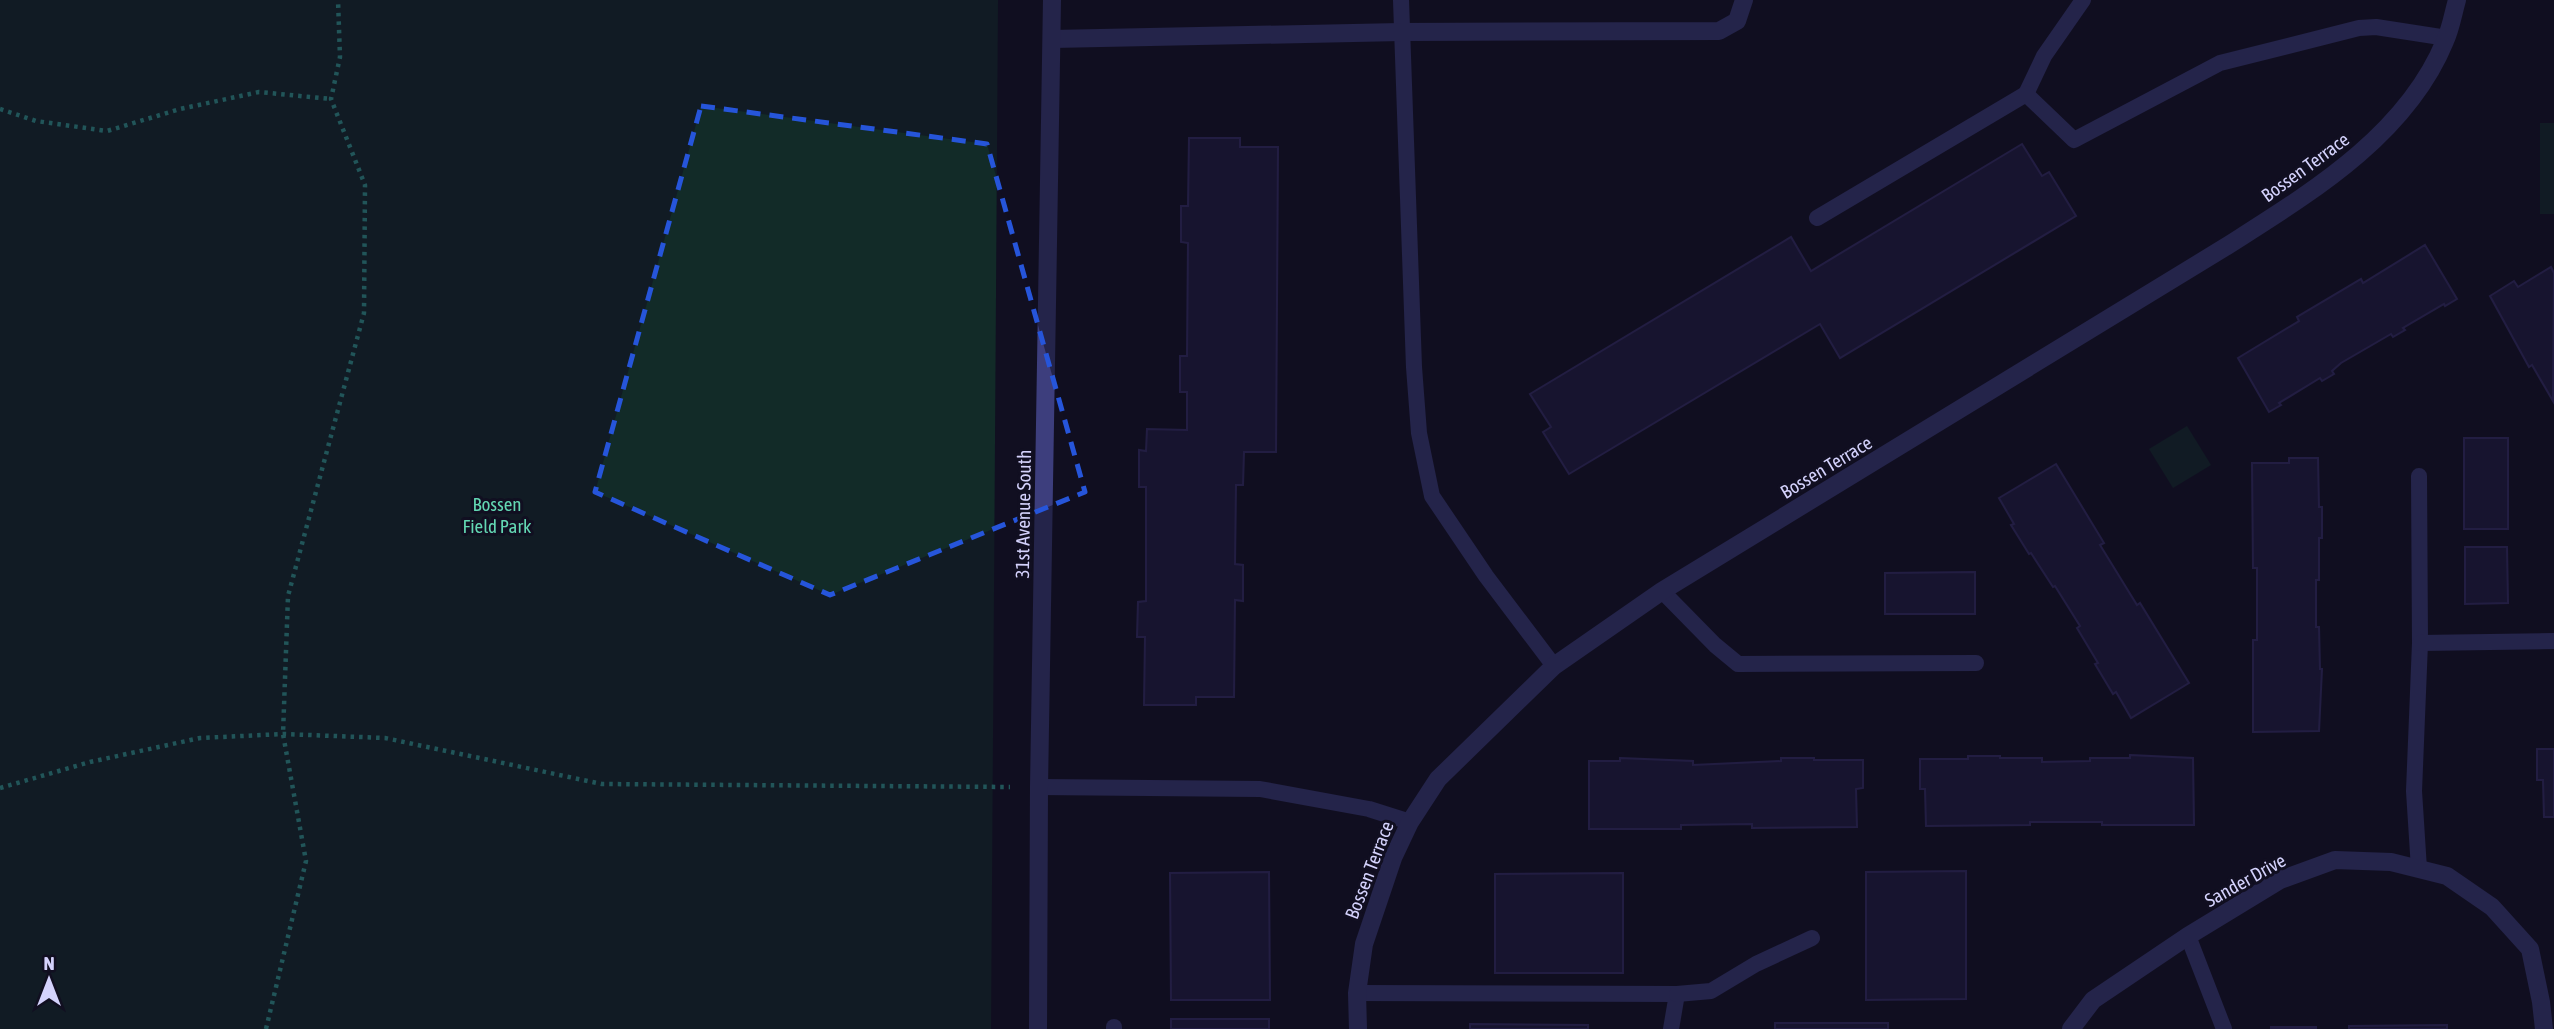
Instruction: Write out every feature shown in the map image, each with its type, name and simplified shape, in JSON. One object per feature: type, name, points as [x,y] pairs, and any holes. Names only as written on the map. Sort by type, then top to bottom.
[{"type":"street","name":"31st Avenue South","points":[[1038,1029],[1038,787],[1052,0]]},
{"type":"street","points":[[1052,38],[1401,32],[1719,31],[1737,21],[1744,0]]},
{"type":"street","name":"Bossen Terrace","points":[[1358,1029],[1357,993],[1364,944],[1393,858],[1410,822],[1438,779],[1555,666],[1662,592],[2294,203],[2360,154],[2401,112],[2438,59],[2447,38],[2456,0]]},
{"type":"street","name":"Sander Drive","points":[[2071,1029],[2093,1000],[2188,936],[2280,880],[2335,860],[2391,862],[2447,876],[2492,906],[2530,949],[2548,1002],[2544,1029]]},
{"type":"lane","points":[[1401,0],[1419,433],[1432,496],[1486,576],[1555,666]]},
{"type":"lane","points":[[1817,218],[2026,94],[2044,57],[2082,0]]},
{"type":"lane","points":[[2026,94],[2074,140],[2220,63],[2359,28],[2376,27],[2447,38]]},
{"type":"lane","points":[[2419,476],[2420,642],[2414,791],[2419,869]]},
{"type":"lane","points":[[1662,592],[1738,664],[1976,663]]},
{"type":"lane","points":[[2420,642],[2554,641]]},
{"type":"lane","points":[[1038,787],[1260,789],[1369,809],[1410,822]]},
{"type":"lane","points":[[2188,936],[2224,1029]]},
{"type":"lane","points":[[1357,993],[1676,994],[1711,991],[1756,964],[1812,938]]},
{"type":"lane","points":[[1671,1029],[1676,994]]},
{"type":"path","points":[[266,1029],[306,861],[283,734],[288,596],[364,313],[365,185],[331,99],[340,57],[338,0]]},
{"type":"path","points":[[0,109],[36,121],[107,131],[180,109],[259,92],[331,99]]},
{"type":"path","points":[[0,788],[90,762],[200,738],[283,734],[385,738],[602,784],[1038,787]]},
{"type":"highlighted area","points":[[701,106],[987,144],[1085,492],[830,595],[595,492]]},
{"type":"green space","name":"Bossen Field Park","points":[[0,0],[998,0],[991,1029],[0,1029]]},
{"type":"green space","points":[[2540,123],[2554,123],[2554,214],[2540,214]]},
{"type":"green space","points":[[2187,426],[2211,465],[2173,488],[2149,449]]},
{"type":"building","points":[[1189,138],[1240,138],[1240,147],[1278,147],[1276,452],[1244,452],[1243,485],[1236,485],[1235,564],[1243,565],[1243,601],[1235,600],[1234,697],[1196,697],[1196,705],[1144,705],[1145,637],[1137,637],[1138,602],[1146,601],[1146,487],[1139,487],[1139,450],[1146,451],[1147,429],[1187,430],[1187,392],[1180,392],[1180,356],[1187,356],[1188,243],[1181,242],[1181,206],[1188,206]]},
{"type":"building","points":[[2022,144],[2042,176],[2049,172],[2076,216],[1840,358],[1820,324],[1569,474],[1543,432],[1551,427],[1530,394],[1791,237],[1811,271]]},
{"type":"building","points":[[2425,245],[2457,299],[2403,328],[2405,330],[2393,337],[2391,334],[2341,363],[2332,371],[2334,374],[2322,381],[2320,378],[2269,412],[2238,358],[2299,321],[2297,317],[2361,279],[2363,283]]},
{"type":"building","points":[[2551,267],[2554,273],[2553,401],[2532,365],[2529,367],[2490,296],[2514,281],[2518,287]]},
{"type":"building","points":[[2464,438],[2508,438],[2508,529],[2464,529]]},
{"type":"building","points":[[2289,458],[2318,458],[2319,507],[2322,507],[2319,580],[2316,580],[2316,627],[2319,627],[2322,669],[2319,731],[2253,732],[2253,640],[2257,640],[2257,568],[2253,568],[2252,463],[2289,463]]},
{"type":"building","points":[[2056,464],[2104,543],[2100,545],[2137,605],[2140,603],[2189,683],[2131,718],[2095,664],[2098,663],[2077,628],[2080,626],[2011,525],[2014,524],[1999,498]]},
{"type":"building","points":[[2465,547],[2507,547],[2508,603],[2465,604]]},
{"type":"building","points":[[1975,572],[1975,614],[1885,614],[1885,573]]},
{"type":"building","points":[[2537,749],[2554,749],[2554,817],[2544,817],[2543,780],[2537,780]]},
{"type":"building","points":[[2130,755],[2193,758],[2194,825],[2030,822],[2030,825],[1926,826],[1925,789],[1920,789],[1920,759],[2000,756],[2042,758],[2042,762],[2130,758]]},
{"type":"building","points":[[1620,758],[1693,761],[1693,765],[1781,761],[1781,758],[1863,760],[1863,788],[1856,789],[1857,827],[1752,828],[1752,824],[1681,825],[1681,829],[1589,829],[1589,761],[1620,761]]},
{"type":"building","points":[[1966,871],[1966,999],[1866,1000],[1866,872]]},
{"type":"building","points":[[1269,872],[1270,1000],[1171,1000],[1170,873]]},
{"type":"building","points":[[1623,873],[1623,973],[1495,973],[1495,874]]},
{"type":"building","points":[[1171,1019],[1269,1019],[1269,1029],[1171,1029]]},
{"type":"building","points":[[1775,1023],[1888,1023],[1888,1029],[1775,1029]]},
{"type":"building","points":[[1470,1024],[1588,1025],[1588,1029],[1470,1029]]},
{"type":"building","points":[[2447,1025],[2447,1029],[2349,1029],[2349,1026]]},
{"type":"building","points":[[2316,1027],[2316,1029],[2271,1029]]}]
